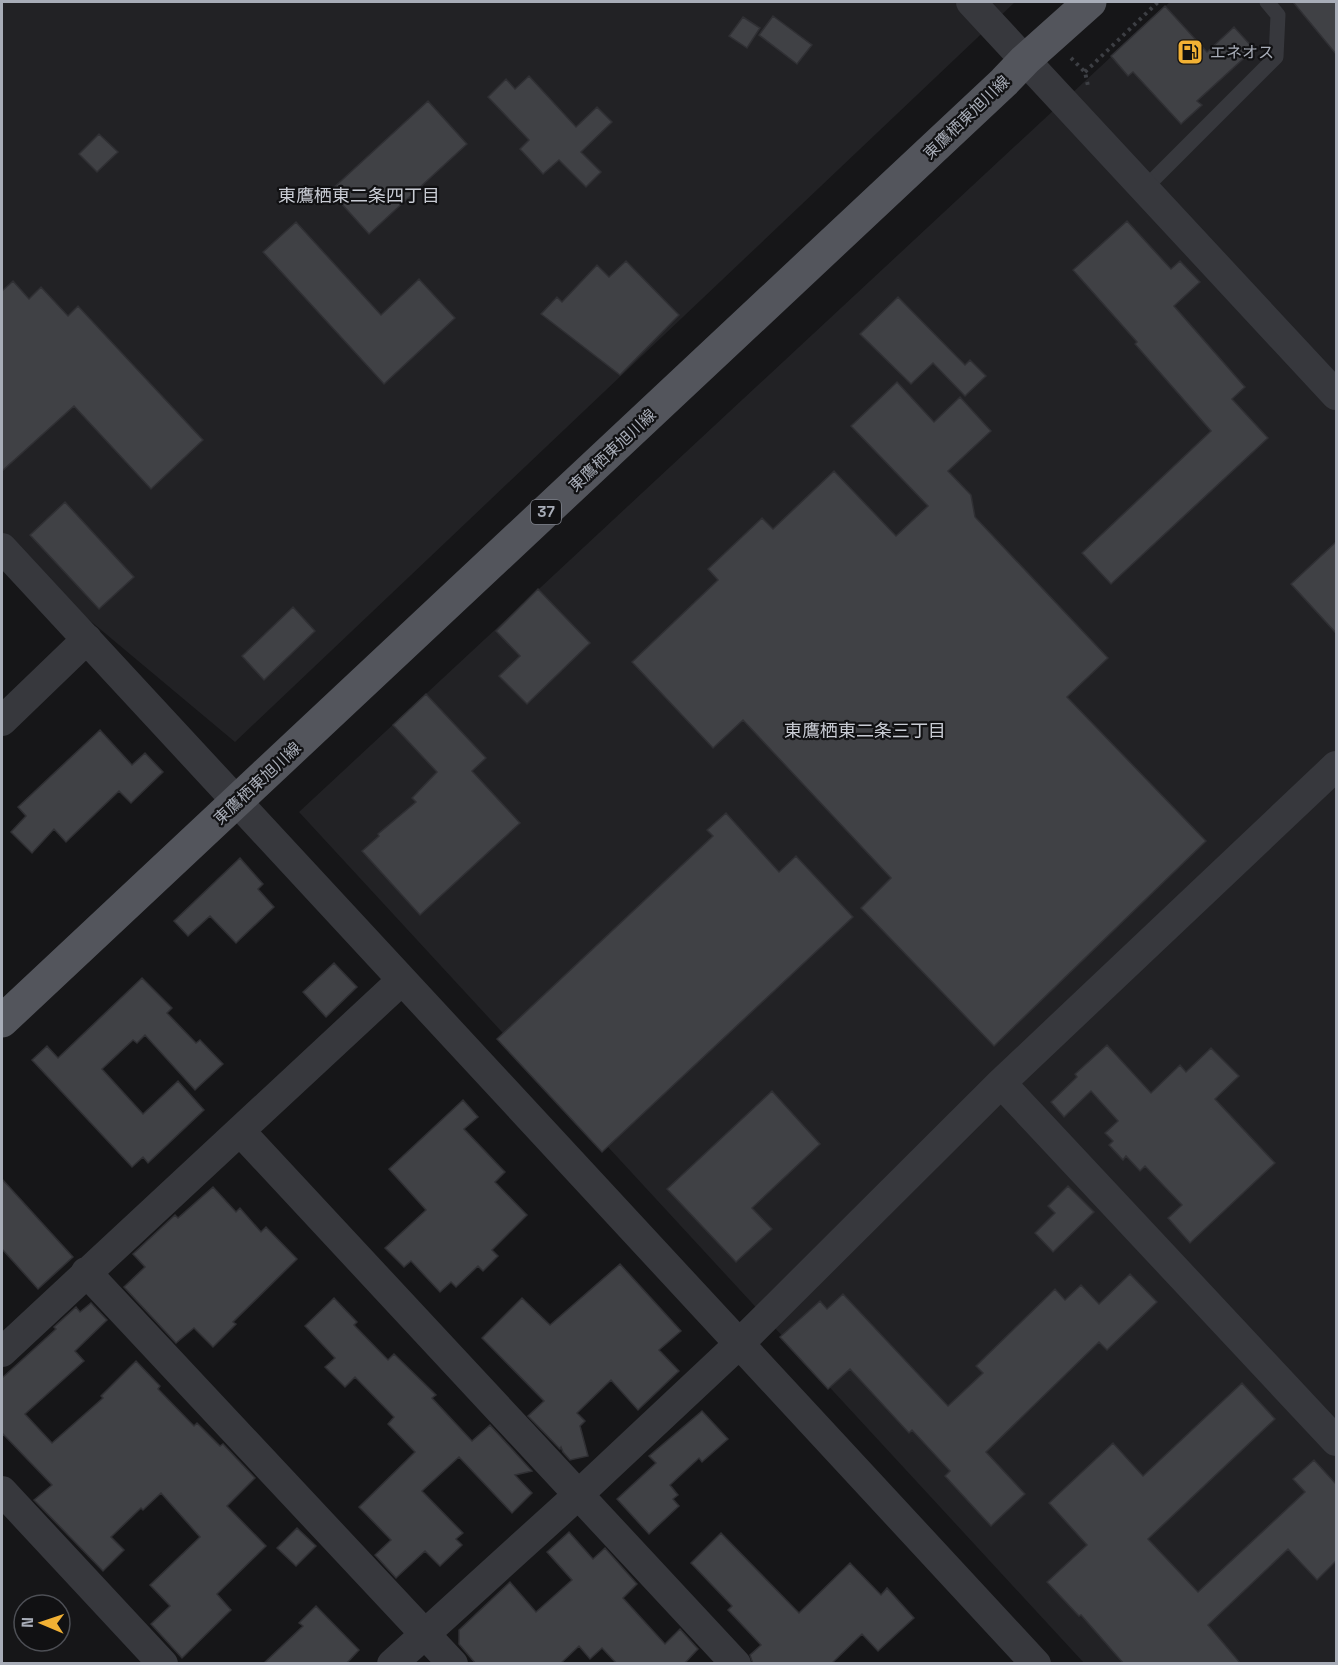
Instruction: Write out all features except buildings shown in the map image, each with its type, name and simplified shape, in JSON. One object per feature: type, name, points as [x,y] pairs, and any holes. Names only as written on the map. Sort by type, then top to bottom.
[{"type":"main road","name":"東鷹栖東旭川線","points":[[2,1021],[1025,60],[1090,2]]},
{"type":"street","points":[[971,2],[1336,395]]},
{"type":"street","points":[[2,548],[1036,1664]]},
{"type":"street","points":[[2,721],[87,639]]},
{"type":"street","points":[[392,1664],[578,1495],[739,1344],[1001,1083],[1336,766]]},
{"type":"street","points":[[2,1352],[402,980]]},
{"type":"street","points":[[1001,1083],[1336,1441]]},
{"type":"street","points":[[240,1131],[736,1664]]},
{"type":"street","points":[[86,1272],[453,1664]]},
{"type":"street","points":[[2,1491],[163,1664]]},
{"type":"lane","points":[[1144,189],[1276,57],[1278,15],[1267,2]]},
{"type":"path","points":[[1085,72],[1158,2]]},
{"type":"shaded area","points":[[2,2],[1015,2],[235,742],[2,547]]},
{"type":"shaded area","points":[[1170,2],[1336,2],[1336,1663],[1084,1663],[299,812]]},
{"type":"place","name":"エネオス","points":[[1190,52]]},
{"type":"district","name":"東鷹栖東二条四丁目","points":[[359,196]]},
{"type":"district","name":"東鷹栖東二条三丁目","points":[[865,731]]}]
